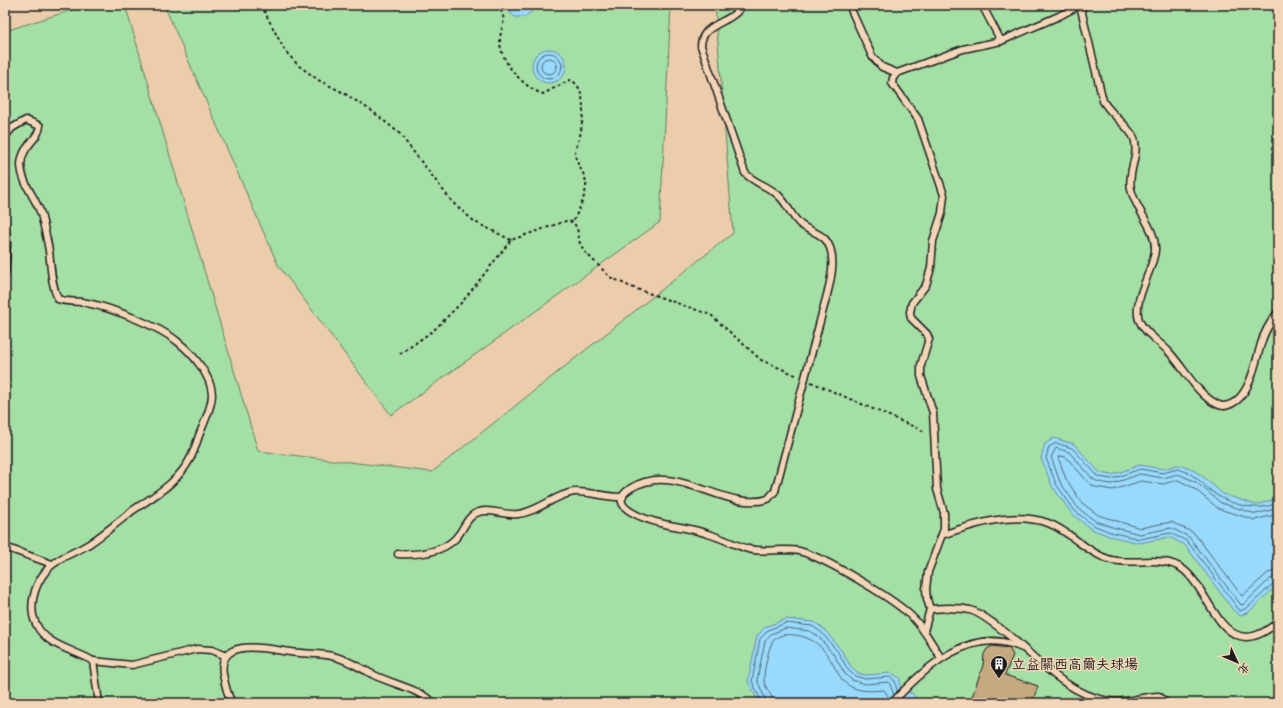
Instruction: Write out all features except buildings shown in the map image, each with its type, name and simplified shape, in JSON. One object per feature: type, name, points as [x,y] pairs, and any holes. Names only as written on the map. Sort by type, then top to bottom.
[{"type":"lane","points":[[398,554],[420,554],[440,548],[452,542],[469,518],[476,512],[482,511],[518,514],[560,496],[574,492],[614,498],[622,497],[628,490],[639,483],[652,480],[671,480],[748,501],[768,499],[775,491],[832,276],[832,257],[829,246],[824,238],[801,225],[774,191],[757,183],[745,173],[701,46],[701,39],[709,28],[734,16],[742,5]]},
{"type":"lane","points":[[849,5],[872,56],[882,67],[897,73],[963,49],[1001,41],[1043,24],[1080,5],[1103,101],[1108,111],[1128,129],[1134,138],[1136,151],[1130,189],[1155,242],[1155,251],[1146,276],[1138,312],[1139,320],[1143,326],[1169,351],[1206,396],[1216,404],[1225,406],[1238,400],[1245,392],[1256,364],[1261,343],[1278,312]]},
{"type":"lane","points":[[982,5],[1001,41]]},
{"type":"lane","points":[[897,73],[892,83],[918,119],[944,195],[942,213],[933,241],[931,268],[926,285],[912,303],[910,312],[911,318],[927,334],[928,339],[921,365],[921,376],[933,413],[937,489],[944,513],[944,529],[928,572],[926,589],[930,609],[924,631]]},
{"type":"lane","points":[[5,137],[12,128],[26,120],[40,126],[39,131],[26,147],[22,156],[21,168],[27,185],[41,213],[54,290],[58,299],[66,302],[86,302],[104,307],[134,318],[178,342],[195,360],[207,378],[212,393],[210,409],[192,456],[182,472],[159,493],[90,543],[52,564],[45,572],[34,593],[32,611],[37,626],[51,642],[82,654],[93,661],[132,665],[197,649],[212,650],[226,656]]},
{"type":"lane","points":[[5,224],[7,244],[5,273]]},
{"type":"lane","points":[[622,497],[622,502],[626,509],[650,521],[707,534],[748,549],[797,551],[806,553],[887,598],[909,614],[924,631],[941,658]]},
{"type":"lane","points":[[942,535],[979,522],[1017,519],[1049,523],[1108,559],[1123,562],[1164,562],[1178,566],[1192,577],[1224,627],[1240,636],[1257,636],[1278,622]]},
{"type":"lane","points":[[5,547],[52,564]]},
{"type":"lane","points":[[930,609],[952,608],[970,610],[982,616],[1018,642],[1064,684],[1089,695],[1108,701],[1145,696],[1159,696],[1166,703]]},
{"type":"lane","points":[[892,703],[906,687],[941,658],[971,645],[992,640],[1005,641],[1030,654]]},
{"type":"lane","points":[[232,703],[226,691],[223,663],[226,656],[243,647],[257,647],[291,653],[333,656],[352,663],[374,675],[408,687],[434,703]]},
{"type":"lane","points":[[93,661],[99,703]]},
{"type":"path","points":[[261,5],[285,51],[299,66],[320,81],[342,92],[372,111],[394,129],[453,203],[475,222],[511,240]]},
{"type":"path","points":[[497,5],[504,14],[505,20],[500,40],[502,51],[506,61],[526,85],[536,92],[543,94],[570,80],[576,82],[580,88],[582,126],[575,152],[576,162],[584,174],[586,186],[584,199],[573,222]]},
{"type":"path","points":[[400,354],[434,330],[463,301],[511,240],[566,221],[573,222],[577,228],[580,244],[585,252],[610,277],[630,287],[711,315],[761,360],[935,436]]},
{"type":"green space","name":"立益關西高爾夫球場","points":[[88,5],[125,5],[258,451],[432,472],[733,233],[715,5],[1278,5],[1278,703],[5,703],[5,31]]},
{"type":"green space","points":[[164,5],[671,5],[660,222],[391,415],[278,265]]},
{"type":"water","points":[[502,5],[537,5],[537,7],[525,17],[515,17]]},
{"type":"water","points":[[549,49],[555,50],[561,54],[565,60],[565,72],[561,78],[555,82],[549,83],[543,82],[537,78],[533,72],[532,66],[533,60],[537,54],[543,50]]},
{"type":"water","points":[[1054,438],[1074,444],[1100,473],[1112,475],[1140,465],[1163,469],[1178,465],[1190,468],[1201,475],[1223,494],[1256,505],[1278,497],[1278,584],[1249,612],[1240,616],[1233,610],[1185,545],[1169,537],[1140,543],[1109,536],[1091,529],[1072,514],[1052,486],[1041,458],[1045,444]]},
{"type":"water","points":[[786,619],[814,622],[824,629],[857,673],[865,675],[891,673],[900,678],[900,688],[913,694],[920,703],[855,703],[846,701],[838,703],[759,703],[748,681],[757,636],[765,627]]},
{"type":"place","name":"立益關西高爾夫球場","points":[[999,679]]}]
